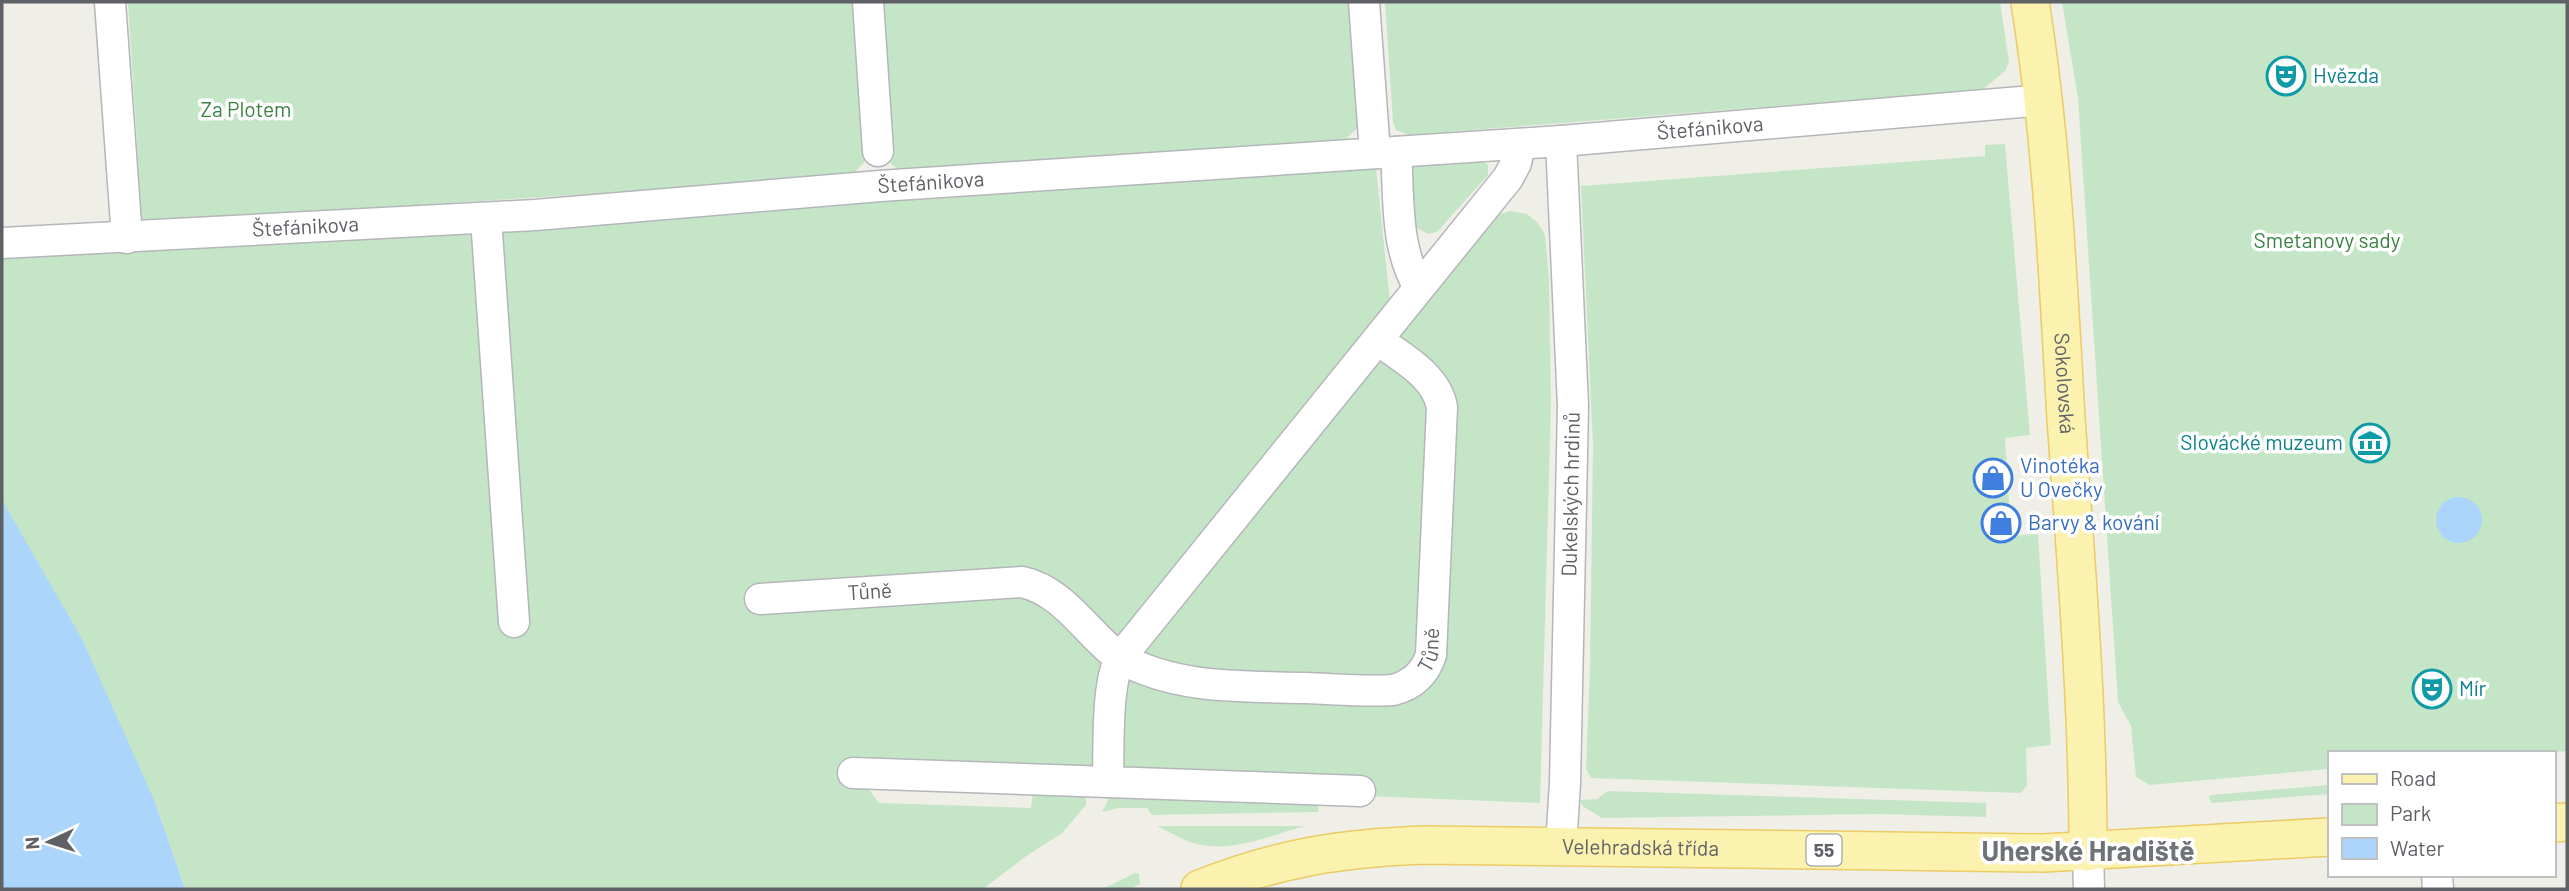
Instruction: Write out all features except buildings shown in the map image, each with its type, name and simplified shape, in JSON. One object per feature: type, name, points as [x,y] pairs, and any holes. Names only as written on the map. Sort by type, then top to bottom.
[{"type":"main road","name":"Sokolovská","points":[[2030,2],[2044,100],[2088,751],[2088,852]]},
{"type":"main road","name":"55","points":[[2088,852],[2328,837]]},
{"type":"main road","name":"Velehradská třída","points":[[1200,889],[1255,870],[1338,850],[1424,845],[2088,852]]},
{"type":"street","points":[[110,2],[127,238]]},
{"type":"street","name":"Štefánikova","points":[[869,2],[878,151]]},
{"type":"street","points":[[1364,2],[1386,152],[1404,248],[1411,275],[1419,287]]},
{"type":"street","name":"Štefánikova","points":[[2,243],[486,218],[745,196],[1561,141],[2044,100]]},
{"type":"street","name":"Dukelských hrdinů","points":[[1561,141],[1573,406],[1565,783],[1561,846]]},
{"type":"street","points":[[1108,782],[1114,676],[1120,658],[1513,171],[1520,144]]},
{"type":"street","points":[[486,218],[514,622]]},
{"type":"street","name":"Tůně","points":[[760,599],[1022,582],[1046,591],[1062,603],[1120,658],[1180,681],[1216,686],[1393,690],[1415,681],[1431,655],[1442,407],[1438,391],[1431,382],[1378,340]]},
{"type":"street","points":[[853,773],[1360,791]]},
{"type":"street","points":[[2088,852],[2089,889]]},
{"type":"green space","name":"Za Plotem","points":[[128,2],[857,2],[866,160],[854,173],[772,182],[142,223]]},
{"type":"green space","points":[[879,2],[1352,2],[1359,126],[1346,139],[903,173],[891,164],[887,136]]},
{"type":"green space","points":[[1385,2],[2000,2],[2009,62],[2005,71],[1982,90],[1409,135],[1396,130],[1393,122]]},
{"type":"green space","name":"Smetanovy sady","points":[[2062,2],[2567,2],[2567,751],[2328,751],[2328,769],[2150,785],[2136,777],[2131,726],[2118,702],[2078,98]]},
{"type":"green space","points":[[2005,144],[2030,435],[2005,438],[2011,536],[2038,534],[2051,745],[2026,748],[2027,785],[2021,793],[1591,778],[1586,769],[1593,446],[1581,186],[1985,156],[1985,145]]},
{"type":"green space","points":[[1481,161],[1488,165],[1488,175],[1437,232],[1428,234],[1415,227],[1409,170],[1412,167]]},
{"type":"green space","points":[[1376,168],[1392,321],[1493,216],[1510,211],[1527,214],[1538,223],[1545,235],[1549,278],[1551,403],[1540,803],[1319,794],[1318,812],[1152,815],[1147,808],[1118,808],[1102,812],[1108,800],[1117,792],[868,788],[879,803],[1031,808],[1033,792],[1086,793],[1086,805],[1062,833],[983,889],[185,889],[155,802],[2,500],[2,255],[75,254]]},
{"type":"green space","points":[[2328,785],[2328,794],[2212,803],[2209,798],[2211,795]]},
{"type":"green space","points":[[1608,791],[1986,803],[1986,817],[1877,814],[1602,818],[1584,807],[1579,800],[1597,799]]},
{"type":"green space","points":[[1157,826],[1305,826],[1238,845],[1210,846],[1192,843]]},
{"type":"green space","points":[[1135,873],[1139,874],[1140,884],[1130,889],[1103,889]]},
{"type":"water","points":[[2459,497],[2476,503],[2482,520],[2476,537],[2459,543],[2442,537],[2436,520],[2442,503]]},
{"type":"water","points":[[2,500],[82,639],[155,802],[185,889],[2,889]]},
{"type":"place","name":"Hvězda","points":[[2286,76]]},
{"type":"place","name":"Slovácké muzeum","points":[[2370,443]]},
{"type":"place","name":"Vinotéka U Ovečky","points":[[1993,478]]},
{"type":"place","name":"Barvy & kování","points":[[2001,523]]},
{"type":"place","name":"Mír","points":[[2432,689]]},
{"type":"district","name":"Uherské Hradiště","points":[[2088,851]]}]
